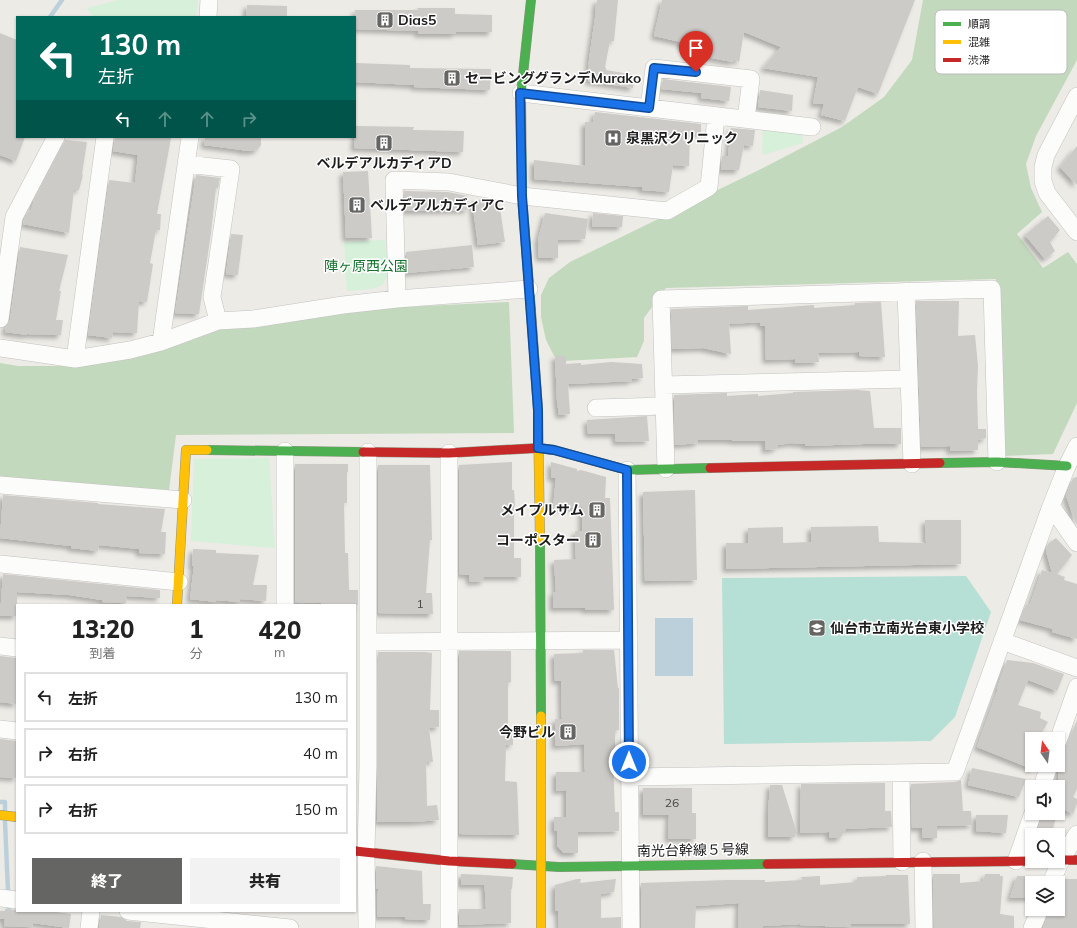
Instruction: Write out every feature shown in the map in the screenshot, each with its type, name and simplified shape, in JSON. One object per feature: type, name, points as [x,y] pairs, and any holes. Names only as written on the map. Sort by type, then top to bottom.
[{"type":"street","points":[[208,16],[209,0]]},
{"type":"street","points":[[531,0],[520,93],[522,196],[538,410],[541,641],[541,928]]},
{"type":"street","points":[[649,108],[654,68],[751,79],[746,119]]},
{"type":"street","points":[[520,93],[812,127]]},
{"type":"street","points":[[1077,96],[1046,155],[1042,167],[1046,193],[1077,232]]},
{"type":"street","points":[[397,299],[394,180],[449,182],[522,196],[667,211],[709,187],[716,116]]},
{"type":"street","points":[[0,319],[14,217],[55,138]]},
{"type":"street","points":[[75,359],[105,138]]},
{"type":"street","points":[[160,342],[190,138]]},
{"type":"street","points":[[186,164],[231,169],[212,297],[218,321]]},
{"type":"street","points":[[0,348],[75,359],[130,350],[160,342],[218,321],[253,319],[343,305],[397,299],[529,289]]},
{"type":"street","points":[[666,469],[661,299],[992,289],[997,462]]},
{"type":"street","points":[[906,292],[912,464]]},
{"type":"street","points":[[664,385],[909,379]]},
{"type":"street","points":[[596,408],[664,406]]},
{"type":"street","points":[[629,777],[955,772],[1050,506],[1066,466],[1077,446]]},
{"type":"street","points":[[177,604],[186,450],[449,453],[538,448],[554,450],[627,470],[997,462],[1066,466]]},
{"type":"street","points":[[285,452],[285,604]]},
{"type":"street","points":[[367,928],[361,852],[361,765],[368,642],[368,452]]},
{"type":"street","points":[[449,453],[449,928]]},
{"type":"street","points":[[627,470],[631,928]]},
{"type":"street","points":[[0,485],[183,500]]},
{"type":"street","points":[[1050,506],[1077,543]]},
{"type":"street","points":[[0,564],[179,582]]},
{"type":"street","points":[[368,642],[628,640]]},
{"type":"street","points":[[1002,641],[1077,668]]},
{"type":"street","points":[[0,646],[16,648]]},
{"type":"street","points":[[1061,732],[1077,686]]},
{"type":"street","points":[[0,729],[16,731]]},
{"type":"street","points":[[901,773],[902,862]]},
{"type":"street","points":[[0,815],[15,817]]},
{"type":"street","points":[[1024,861],[1031,820]]},
{"type":"street","points":[[1065,860],[1077,834]]},
{"type":"street","name":"南光台幹線５号線","points":[[361,852],[449,861],[559,867],[923,861],[1024,861]]},
{"type":"street","points":[[923,861],[924,928]]},
{"type":"street","points":[[89,928],[91,912]]},
{"type":"street","points":[[138,912],[290,928]]},
{"type":"street","points":[[1032,928],[1037,916]]},
{"type":"green space","points":[[119,0],[198,0],[196,16],[92,16],[87,8]]},
{"type":"green space","points":[[923,0],[1077,0],[1077,60],[1036,136],[1026,164],[1031,188],[1042,212],[1017,234],[1043,268],[1068,252],[1077,264],[1077,403],[1053,454],[1003,456],[996,279],[666,288],[644,318],[644,341],[637,357],[564,361],[554,356],[546,340],[541,317],[541,295],[549,278],[570,262],[763,168],[842,127],[884,97],[912,60]]},
{"type":"green space","points":[[763,130],[802,133],[803,143],[762,155]]},
{"type":"green space","name":"陣ヶ原西公園","points":[[385,240],[388,273],[383,284],[372,289],[347,291],[344,242]]},
{"type":"green space","points":[[509,302],[514,433],[176,435],[169,490],[0,478],[0,363],[18,366],[86,366],[157,350],[253,319],[402,307]]},
{"type":"green space","points":[[269,458],[275,548],[191,541],[194,459]]},
{"type":"shaded area","points":[[966,576],[991,612],[955,717],[931,741],[724,744],[722,578]]},
{"type":"shaded area","points":[[655,618],[693,618],[693,676],[655,676]]},
{"type":"building","points":[[597,0],[618,0],[614,41],[610,41],[605,67],[606,70],[635,75],[633,88],[588,81],[589,60]]},
{"type":"building","points":[[662,0],[915,0],[878,94],[858,87],[845,121],[821,115],[824,104],[813,104],[818,77],[763,68],[781,47],[744,32],[739,62],[734,59],[733,62],[711,58],[712,52],[680,45],[681,42],[654,36]]},
{"type":"building","points":[[247,5],[287,6],[287,16],[246,16]]},
{"type":"building","points":[[417,8],[455,8],[455,14],[492,15],[492,32],[418,34],[418,31],[356,29],[355,10],[418,10]]},
{"type":"building","points":[[0,33],[16,40],[16,138],[25,138],[16,161],[0,155]]},
{"type":"building","points":[[356,63],[410,65],[410,68],[491,69],[490,90],[414,87],[414,85],[356,82]]},
{"type":"building","points":[[663,79],[731,87],[729,101],[701,98],[702,93],[661,89]]},
{"type":"building","points":[[760,90],[793,95],[792,111],[758,107]]},
{"type":"building","points":[[595,112],[701,124],[701,134],[690,133],[689,166],[673,165],[669,192],[642,190],[642,187],[534,179],[534,160],[585,166],[585,122],[593,122]]},
{"type":"building","points":[[356,126],[414,127],[413,130],[464,131],[463,152],[354,148]]},
{"type":"building","points":[[731,128],[755,130],[753,146],[744,145],[739,170],[721,170],[722,156],[728,156]]},
{"type":"building","points":[[115,138],[171,138],[157,214],[161,214],[160,230],[156,230],[150,263],[153,264],[147,302],[139,301],[137,333],[113,332],[112,338],[88,335],[109,180],[135,183],[138,155],[113,151]]},
{"type":"building","points":[[205,138],[261,138],[261,145],[254,151],[242,151],[204,145]]},
{"type":"building","points":[[65,140],[87,142],[83,175],[79,190],[74,190],[69,233],[23,224],[29,210],[31,211],[34,200]]},
{"type":"building","points":[[1077,146],[1077,185],[1060,167]]},
{"type":"building","name":"ベルデアルカディアC","points":[[368,171],[372,238],[346,238],[343,172]]},
{"type":"building","points":[[196,175],[220,178],[218,189],[216,188],[199,314],[175,313]]},
{"type":"building","points":[[404,191],[448,192],[468,196],[468,210],[405,211]]},
{"type":"building","points":[[486,199],[499,202],[505,242],[478,245],[472,201]]},
{"type":"building","points":[[545,213],[588,219],[585,239],[558,240],[558,258],[539,258],[538,240]]},
{"type":"building","points":[[593,213],[623,216],[622,227],[592,227]]},
{"type":"building","points":[[1048,216],[1060,230],[1050,242],[1055,251],[1045,259],[1025,235]]},
{"type":"building","points":[[231,234],[243,235],[238,275],[226,274]]},
{"type":"building","points":[[472,245],[474,267],[406,273],[406,252]]},
{"type":"building","points":[[20,247],[68,255],[59,291],[61,291],[56,320],[63,320],[61,335],[27,335],[5,332],[10,320]]},
{"type":"building","points":[[916,301],[959,301],[958,336],[975,335],[978,366],[978,429],[986,429],[986,438],[978,440],[978,450],[950,451],[950,446],[921,447]]},
{"type":"building","points":[[881,302],[885,357],[859,356],[859,352],[818,353],[819,362],[795,363],[795,359],[766,360],[765,326],[760,326],[761,322],[729,324],[731,354],[703,348],[672,349],[671,309],[748,306],[748,310],[814,305],[814,308],[855,305],[855,303]]},
{"type":"building","points":[[555,356],[566,356],[566,364],[581,363],[581,365],[611,362],[642,364],[643,378],[632,379],[632,381],[568,384],[570,414],[559,415]]},
{"type":"building","points":[[870,391],[874,428],[901,428],[901,444],[805,446],[805,444],[791,443],[778,445],[776,449],[765,450],[765,441],[698,440],[698,443],[675,445],[674,395],[727,393],[727,396],[758,394],[758,396],[793,392]]},
{"type":"building","points":[[647,416],[649,441],[616,442],[615,434],[588,434],[587,420]]},
{"type":"building","points":[[512,462],[512,490],[514,490],[515,506],[514,558],[521,558],[521,577],[484,577],[484,581],[470,582],[469,575],[459,574],[459,465]]},
{"type":"building","points":[[551,462],[577,469],[577,471],[581,470],[606,477],[605,498],[610,498],[614,610],[553,608],[553,592],[556,592],[554,560],[576,559],[575,531],[582,531],[582,507],[553,508],[556,478],[551,478]]},
{"type":"building","points":[[295,464],[348,464],[347,503],[344,503],[345,553],[348,553],[349,590],[358,590],[358,605],[295,602]]},
{"type":"building","points":[[378,465],[430,465],[432,540],[430,540],[426,593],[432,593],[433,614],[378,613]]},
{"type":"building","points":[[1077,477],[1076,524],[1066,496],[1073,478]]},
{"type":"building","points":[[695,490],[697,580],[645,581],[643,492]]},
{"type":"building","points":[[3,495],[165,509],[161,532],[166,532],[165,554],[139,553],[139,549],[99,545],[98,551],[71,548],[71,546],[0,538]]},
{"type":"building","points":[[925,520],[961,520],[961,564],[726,569],[726,543],[748,543],[748,528],[783,527],[783,543],[811,542],[811,527],[878,526],[879,542],[926,543]]},
{"type":"building","points":[[1056,538],[1072,555],[1057,574],[1065,577],[1064,580],[1077,584],[1077,639],[1052,632],[1053,629],[1020,620],[1026,604],[1030,605],[1042,570],[1052,573],[1046,551],[1048,544]]},
{"type":"building","points":[[193,549],[216,550],[216,553],[259,555],[253,585],[267,585],[266,601],[240,599],[240,602],[216,600],[216,602],[190,599],[194,566],[192,566]]},
{"type":"building","points":[[3,574],[160,590],[160,598],[127,596],[126,603],[102,602],[102,600],[69,595],[17,592],[16,616],[0,616]]},
{"type":"building","points":[[583,650],[614,650],[619,688],[619,730],[615,730],[615,762],[613,762],[615,812],[619,812],[619,831],[578,832],[578,853],[564,853],[557,846],[557,831],[554,831],[554,817],[566,817],[566,790],[556,791],[556,772],[585,772],[584,744],[555,746],[555,719],[562,719],[561,681],[555,681],[554,654],[583,653]]},
{"type":"building","points":[[459,651],[511,651],[511,682],[508,683],[508,733],[513,733],[513,745],[506,745],[505,781],[517,782],[519,835],[459,834]]},
{"type":"building","points":[[378,652],[432,653],[430,710],[439,710],[439,727],[429,728],[433,762],[426,762],[427,806],[437,805],[439,820],[377,822]]},
{"type":"building","points":[[0,656],[16,658],[16,704],[0,702]]},
{"type":"building","points":[[1007,660],[1033,663],[1064,674],[1057,691],[1028,680],[1018,705],[1041,712],[1040,718],[1048,722],[1042,732],[1025,732],[1025,766],[977,747]]},
{"type":"building","points":[[1077,720],[1077,789],[1073,797],[1077,799],[1077,804],[1073,814],[1065,810],[1065,780],[1058,780],[1058,772],[1065,772],[1065,747]]},
{"type":"building","points":[[0,739],[16,741],[16,778],[0,777]]},
{"type":"building","points":[[972,768],[1026,779],[1019,797],[968,785]]},
{"type":"building","points":[[961,780],[963,811],[971,811],[972,825],[937,826],[937,838],[923,838],[922,828],[912,828],[911,784],[955,782]]},
{"type":"building","points":[[885,783],[885,811],[891,811],[892,827],[846,829],[840,838],[829,838],[829,832],[800,833],[801,784]]},
{"type":"building","points":[[770,785],[782,785],[797,833],[795,833],[795,837],[768,837]]},
{"type":"building","points":[[643,788],[692,788],[692,813],[696,813],[696,839],[668,839],[669,815],[643,815]]},
{"type":"building","points":[[976,815],[1008,815],[1006,833],[976,831]]},
{"type":"building","points":[[1041,820],[1055,820],[1053,828],[1038,828]]},
{"type":"building","points":[[376,866],[422,871],[423,904],[431,904],[430,920],[405,919],[405,917],[377,917],[378,889],[376,889]]},
{"type":"building","points":[[461,874],[484,875],[484,885],[461,885]]},
{"type":"building","points":[[933,874],[960,874],[960,883],[983,881],[985,874],[1000,874],[1000,876],[1003,876],[1000,914],[1014,916],[1014,928],[934,928]]},
{"type":"building","points":[[484,875],[513,877],[511,889],[511,923],[459,925],[459,909],[486,909]]},
{"type":"building","points":[[908,875],[910,924],[851,924],[851,926],[825,927],[800,924],[763,926],[763,928],[738,928],[739,903],[696,906],[695,928],[641,928],[641,883],[727,880],[765,880],[765,882],[802,880],[801,877],[820,876],[820,885],[857,882],[857,877]]},
{"type":"building","points":[[1017,876],[1025,876],[1025,898],[1010,898]]},
{"type":"building","points":[[581,879],[580,883],[616,879],[614,892],[601,894],[601,918],[621,917],[621,928],[559,928],[558,911],[555,911],[555,885]]},
{"type":"building","points":[[1065,879],[1077,879],[1077,928],[1043,928],[1048,916],[1065,916]]},
{"type":"building","points":[[5,909],[16,910],[16,912],[56,912],[71,914],[69,928],[33,923],[32,927],[4,926],[5,919],[0,919],[0,911],[5,911]]},
{"type":"building","points":[[101,915],[121,917],[127,921],[141,922],[140,928],[99,928]]},
{"type":"waterway","points":[[51,16],[62,0]]},
{"type":"waterway","points":[[0,802],[5,802],[5,810]]},
{"type":"waterway","points":[[5,822],[9,914]]},
{"type":"traffic: fast","points":[[531,0],[521,93],[522,196],[531,311]]},
{"type":"traffic: fast","points":[[539,448],[554,450],[627,470],[710,468]]},
{"type":"traffic: fast","points":[[207,450],[363,452]]},
{"type":"traffic: fast","points":[[940,463],[997,462],[1067,466]]},
{"type":"traffic: fast","points":[[540,541],[541,716]]},
{"type":"traffic: fast","points":[[512,864],[559,867],[767,864]]},
{"type":"traffic: slow","points":[[531,311],[538,410],[540,541]]},
{"type":"traffic: slow","points":[[177,604],[186,450],[207,450]]},
{"type":"traffic: slow","points":[[541,716],[541,928]]},
{"type":"traffic: slow","points":[[0,815],[16,817]]},
{"type":"traffic: jam","points":[[363,452],[449,453],[539,448]]},
{"type":"traffic: jam","points":[[710,468],[940,463]]},
{"type":"traffic: jam","points":[[356,851],[449,861],[512,864]]},
{"type":"traffic: jam","points":[[1065,860],[1077,860]]},
{"type":"traffic: jam","points":[[767,864],[1025,861]]},
{"type":"place","name":"Dias5","points":[[385,20]]},
{"type":"place","name":"セービンググランデMurako","points":[[452,78]]},
{"type":"place","name":"泉黒沢クリニック","points":[[613,138]]},
{"type":"place","name":"ベルデアルカディアD","points":[[384,143]]},
{"type":"place","name":"ベルデアルカディアC","points":[[357,205]]},
{"type":"place","name":"メイプルサム","points":[[597,510]]},
{"type":"place","name":"コーポスター","points":[[593,540]]},
{"type":"place","name":"仙台市立南光台東小学校","points":[[817,628]]},
{"type":"place","name":"今野ビル","points":[[568,732]]},
{"type":"route","points":[[629,762],[627,470],[554,450],[538,448],[538,410],[522,196],[520,93],[649,108],[654,68],[696,72]]}]
